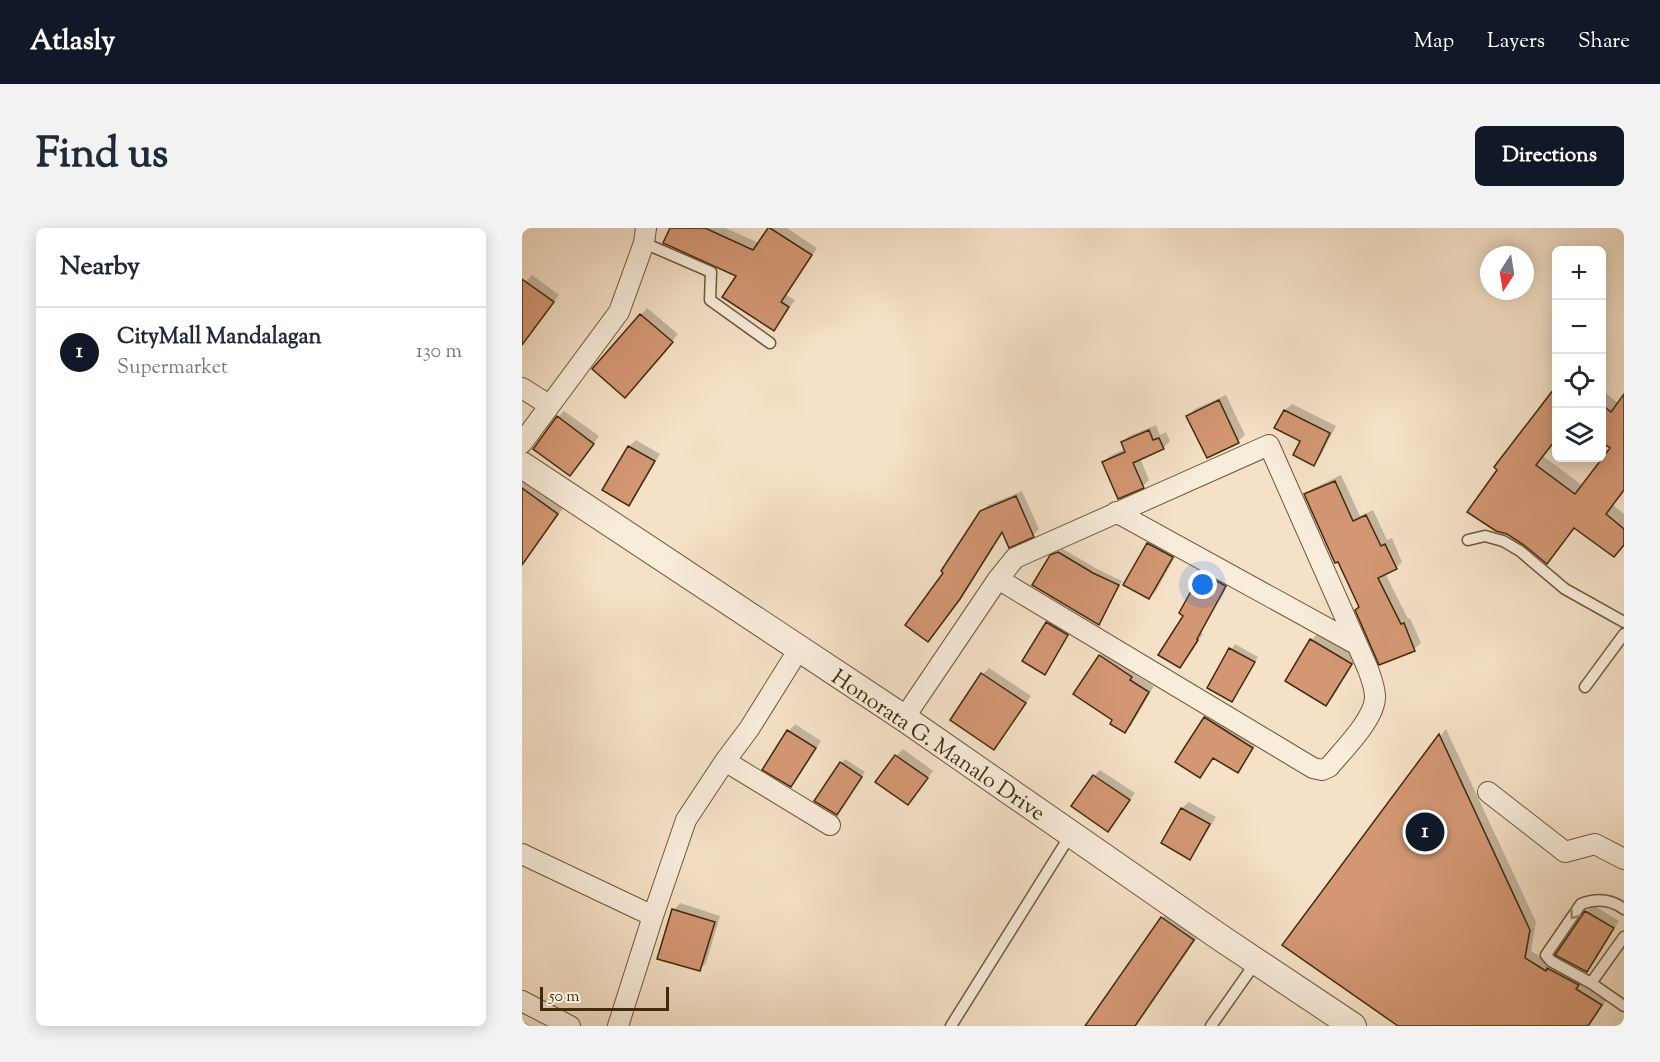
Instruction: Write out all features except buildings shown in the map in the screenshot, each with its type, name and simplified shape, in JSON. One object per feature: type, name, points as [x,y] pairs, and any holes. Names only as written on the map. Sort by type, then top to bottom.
[{"type":"street","points":[[522,443],[619,312],[645,236]]},
{"type":"street","points":[[522,388],[549,405]]},
{"type":"street","points":[[904,718],[998,579],[1016,558],[1269,445],[1372,683],[1375,696],[1374,706],[1361,727],[1329,767],[1318,770],[998,579]]},
{"type":"street","name":"Honorata G. Manalo Drive","points":[[522,465],[904,718],[1353,1026]]},
{"type":"street","points":[[1116,512],[1356,644]]},
{"type":"street","points":[[618,1026],[686,820],[749,729],[799,649]]},
{"type":"street","points":[[725,761],[830,825]]},
{"type":"street","points":[[1488,792],[1566,852],[1595,844],[1624,859]]},
{"type":"street","points":[[522,854],[653,916]]},
{"type":"street","points":[[522,1001],[570,1026]]},
{"type":"lane","points":[[645,236],[711,272],[710,300],[770,343]]},
{"type":"lane","points":[[1468,540],[1485,536],[1503,541],[1520,551],[1565,589],[1624,622]]},
{"type":"lane","points":[[1585,687],[1624,634]]},
{"type":"lane","points":[[951,1026],[1071,834]]},
{"type":"lane","points":[[1624,909],[1606,900],[1581,904],[1546,954],[1546,958],[1591,983],[1624,1006]]},
{"type":"lane","points":[[1591,983],[1624,938]]},
{"type":"lane","points":[[1211,1026],[1256,961]]},
{"type":"place","name":"CityMall Mandalagan","points":[[1425,832]]}]
